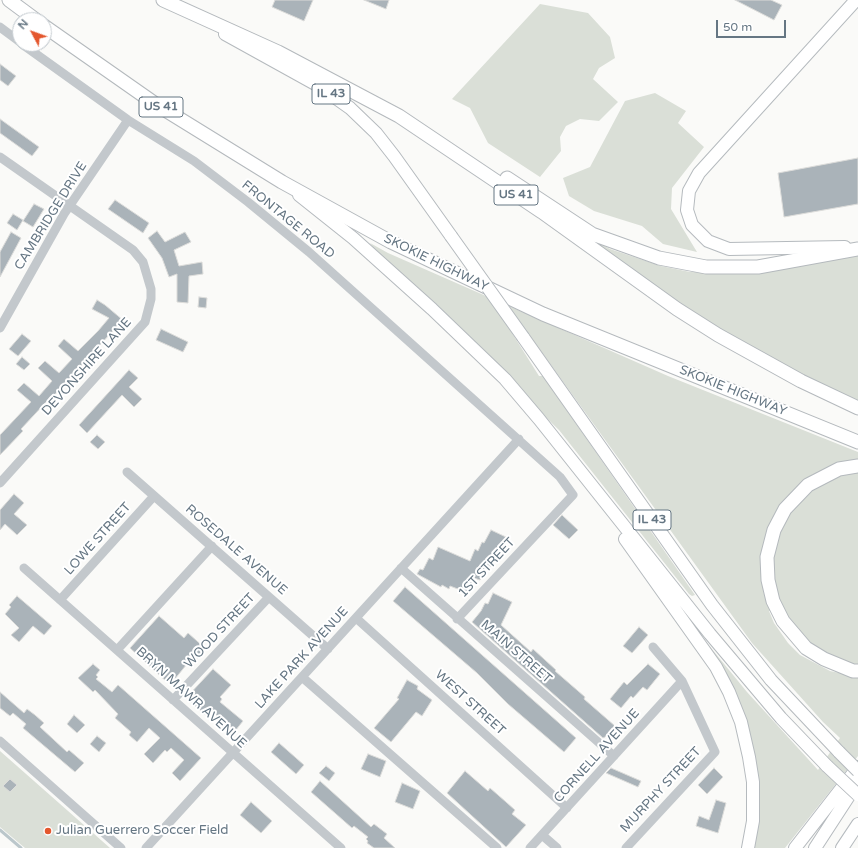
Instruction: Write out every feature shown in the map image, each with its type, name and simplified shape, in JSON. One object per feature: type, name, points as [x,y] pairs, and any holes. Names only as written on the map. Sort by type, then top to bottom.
[{"type":"highway","points":[[10,0],[26,12]]},
{"type":"highway","name":"US 41","points":[[166,1],[278,52],[398,116],[536,208],[677,309],[718,335],[787,373],[858,408]]},
{"type":"highway","name":"SKOKIE HIGHWAY","points":[[52,32],[154,103],[282,182],[391,242],[543,314],[858,442]]},
{"type":"highway","points":[[398,116],[465,150],[592,234],[659,258],[706,267],[758,267],[858,248]]},
{"type":"highway","points":[[858,466],[839,469],[808,485],[785,510],[774,530],[767,557],[768,580],[774,601],[783,621],[806,648],[824,659],[853,670],[858,670]]},
{"type":"main road","points":[[856,0],[699,173],[689,191],[687,210],[692,225],[708,241],[729,249],[858,248]]},
{"type":"main road","name":"IL 43","points":[[166,1],[319,86],[350,108],[376,133],[394,156],[721,617],[771,680],[838,752],[858,771]]},
{"type":"main road","name":"IL 43","points":[[282,182],[353,238],[432,308],[505,379],[532,410],[710,634],[781,718],[827,766],[858,795]]},
{"type":"main road","points":[[604,501],[621,534],[716,667],[729,692],[741,722],[753,782],[753,821],[748,848]]},
{"type":"main road","points":[[795,848],[858,767]]},
{"type":"main road","points":[[815,848],[858,782]]},
{"type":"main road","points":[[842,848],[858,824]]},
{"type":"street","name":"FRONTAGE ROAD","points":[[0,28],[12,37]]},
{"type":"street","name":"FRONTAGE ROAD","points":[[34,52],[128,120],[194,161],[248,202],[309,252],[560,477],[573,495],[535,535]]},
{"type":"street","name":"CAMBRIDGE DRIVE","points":[[0,328],[69,206],[128,120]]},
{"type":"street","name":"DEVONSHIRE LANE","points":[[0,157],[133,250],[143,262],[151,289],[149,311],[145,322],[0,483]]},
{"type":"street","name":"LAKE PARK AVENUE","points":[[146,848],[519,439]]},
{"type":"street","name":"ROSEDALE AVENUE","points":[[127,472],[328,649]]},
{"type":"street","name":"LOWE STREET","points":[[60,600],[154,496]]},
{"type":"street","name":"1ST STREET","points":[[457,618],[535,535]]},
{"type":"street","points":[[117,650],[212,546]]},
{"type":"street","name":"BRYN MAWR AVENUE","points":[[24,568],[340,848]]},
{"type":"street","name":"MAIN STREET","points":[[400,568],[614,756]]},
{"type":"street","name":"WOOD STREET","points":[[173,700],[269,597]]},
{"type":"street","name":"WEST STREET","points":[[356,618],[567,808]]},
{"type":"street","name":"MURPHY STREET","points":[[626,848],[715,752],[682,680],[653,647]]},
{"type":"street","points":[[302,676],[497,848]]},
{"type":"street","name":"CORNELL AVENUE","points":[[530,848],[682,680]]},
{"type":"street","points":[[0,741],[121,848]]},
{"type":"street","points":[[542,835],[557,848]]},
{"type":"shaded area","points":[[540,4],[588,13],[610,37],[615,58],[599,68],[593,79],[618,102],[599,121],[580,119],[566,126],[560,137],[561,151],[540,177],[488,143],[470,108],[452,99]]},
{"type":"shaded area","points":[[655,93],[686,111],[678,123],[704,147],[672,188],[671,209],[697,252],[663,244],[642,226],[594,211],[569,196],[563,178],[590,167],[625,101]]},
{"type":"shaded area","points":[[551,212],[593,240],[610,249],[661,266],[690,272],[752,273],[858,254],[858,403],[772,360],[702,319]]},
{"type":"shaded area","points":[[370,243],[388,253],[668,376],[858,452],[858,461],[829,467],[812,475],[798,486],[785,501],[762,578],[764,594],[771,610],[769,611],[774,623],[788,643],[800,655],[830,671],[858,677],[858,756],[785,848],[752,848],[754,757],[698,632],[747,692],[818,770],[840,738],[823,722],[752,643],[535,343],[512,333],[539,376],[543,376],[695,595],[692,596],[689,594],[559,430],[379,256]]},
{"type":"shaded area","points":[[858,471],[858,665],[844,663],[814,649],[779,607],[770,565],[783,520],[811,489],[847,472]]},
{"type":"shaded area","points":[[0,751],[110,848],[25,848],[0,827]]},
{"type":"building","points":[[275,0],[313,0],[304,21],[272,7]]},
{"type":"building","points":[[364,0],[389,0],[386,9]]},
{"type":"building","points":[[735,0],[771,0],[782,5],[774,20]]},
{"type":"building","points":[[0,64],[16,76],[8,86],[0,80]]},
{"type":"building","points":[[0,119],[39,147],[32,156],[0,133]]},
{"type":"building","points":[[858,158],[858,204],[784,217],[778,173]]},
{"type":"building","points":[[115,200],[149,223],[143,233],[108,209]]},
{"type":"building","points":[[34,204],[44,209],[33,227],[23,221]]},
{"type":"building","points":[[13,214],[23,220],[17,230],[7,223]]},
{"type":"building","points":[[157,231],[165,242],[185,232],[191,242],[174,250],[179,266],[202,262],[203,274],[189,276],[188,303],[177,302],[177,274],[169,277],[162,258],[148,238]]},
{"type":"building","points":[[11,232],[21,238],[0,277],[0,252]]},
{"type":"building","points":[[199,297],[207,298],[206,308],[198,307]]},
{"type":"building","points":[[97,300],[124,321],[122,324],[120,323],[49,401],[48,400],[21,429],[23,431],[0,455],[0,435],[31,402],[17,390],[24,383],[39,396],[52,381],[38,368],[45,361],[59,373],[72,359],[58,346],[64,339],[78,351],[98,331],[109,318],[92,309]]},
{"type":"building","points":[[161,329],[188,342],[183,352],[156,340]]},
{"type":"building","points":[[22,334],[31,341],[18,356],[9,349]]},
{"type":"building","points":[[22,357],[30,364],[24,370],[16,364]]},
{"type":"building","points":[[129,370],[138,378],[129,387],[142,399],[134,407],[122,395],[87,433],[79,425]]},
{"type":"building","points":[[97,435],[105,442],[98,449],[90,442]]},
{"type":"building","points":[[14,494],[24,503],[14,514],[27,525],[17,535],[5,524],[0,530],[0,510]]},
{"type":"building","points":[[562,515],[578,530],[569,539],[553,525]]},
{"type":"building","points":[[491,530],[508,538],[500,557],[495,555],[491,567],[487,565],[480,580],[474,578],[468,593],[450,586],[449,589],[442,585],[441,587],[417,574],[420,569],[423,570],[429,558],[433,560],[438,547],[470,561],[475,549],[478,551],[482,542],[484,543]]},
{"type":"building","points":[[405,587],[576,738],[564,752],[508,704],[477,673],[393,601]]},
{"type":"building","points":[[493,593],[512,602],[501,625],[531,652],[533,649],[556,670],[555,671],[585,697],[584,699],[615,726],[605,737],[603,738],[472,622],[481,611],[485,603],[488,604]]},
{"type":"building","points":[[17,596],[52,626],[44,635],[33,626],[19,642],[11,635],[19,628],[5,614],[11,607],[9,605]]},
{"type":"building","points":[[159,616],[184,638],[188,633],[206,649],[190,667],[187,664],[174,680],[171,677],[167,682],[130,648]]},
{"type":"building","points":[[639,627],[648,635],[632,653],[623,646]]},
{"type":"building","points":[[93,664],[100,670],[96,675],[98,677],[96,679],[112,692],[118,685],[201,758],[180,781],[172,773],[184,760],[171,748],[167,752],[165,750],[153,763],[144,754],[160,738],[149,728],[137,742],[129,735],[131,732],[115,718],[118,714],[95,690],[93,692],[78,678]]},
{"type":"building","points":[[648,664],[660,674],[647,690],[643,687],[633,698],[631,696],[621,708],[610,699],[624,682],[627,685]]},
{"type":"building","points":[[213,669],[231,685],[220,697],[222,699],[220,702],[243,721],[235,731],[211,711],[207,716],[186,698]]},
{"type":"building","points":[[407,680],[418,686],[417,689],[432,700],[422,716],[416,712],[391,742],[374,728],[399,699],[397,698]]},
{"type":"building","points":[[0,692],[24,713],[27,709],[35,715],[44,723],[40,727],[67,752],[69,750],[84,763],[75,772],[23,728],[26,724],[13,713],[10,716],[0,708]]},
{"type":"building","points":[[74,715],[85,725],[77,733],[67,724]]},
{"type":"building","points":[[97,736],[106,743],[99,752],[90,744]]},
{"type":"building","points":[[279,743],[304,765],[296,774],[271,752]]},
{"type":"building","points":[[368,754],[386,761],[380,777],[361,769]]},
{"type":"building","points":[[326,766],[335,773],[329,781],[319,773]]},
{"type":"building","points":[[611,768],[641,781],[638,787],[606,773]]},
{"type":"building","points":[[714,768],[723,777],[707,794],[698,785]]},
{"type":"building","points":[[465,771],[488,791],[490,788],[506,802],[515,810],[512,814],[526,825],[506,847],[447,793]]},
{"type":"building","points":[[10,779],[17,785],[10,792],[3,786]]},
{"type":"building","points":[[320,781],[371,827],[374,824],[387,834],[384,838],[395,848],[374,848],[367,843],[368,841],[366,839],[368,837],[354,826],[352,828],[311,792]]},
{"type":"building","points":[[402,783],[420,791],[413,809],[395,802]]},
{"type":"building","points":[[716,800],[726,803],[718,833],[696,826],[699,816],[709,820]]},
{"type":"building","points":[[251,802],[272,821],[261,833],[240,815]]},
{"type":"waterway","points":[[0,830],[21,848]]},
{"type":"place","name":"Julian Guerrero Soccer Field","points":[[48,831]]}]
